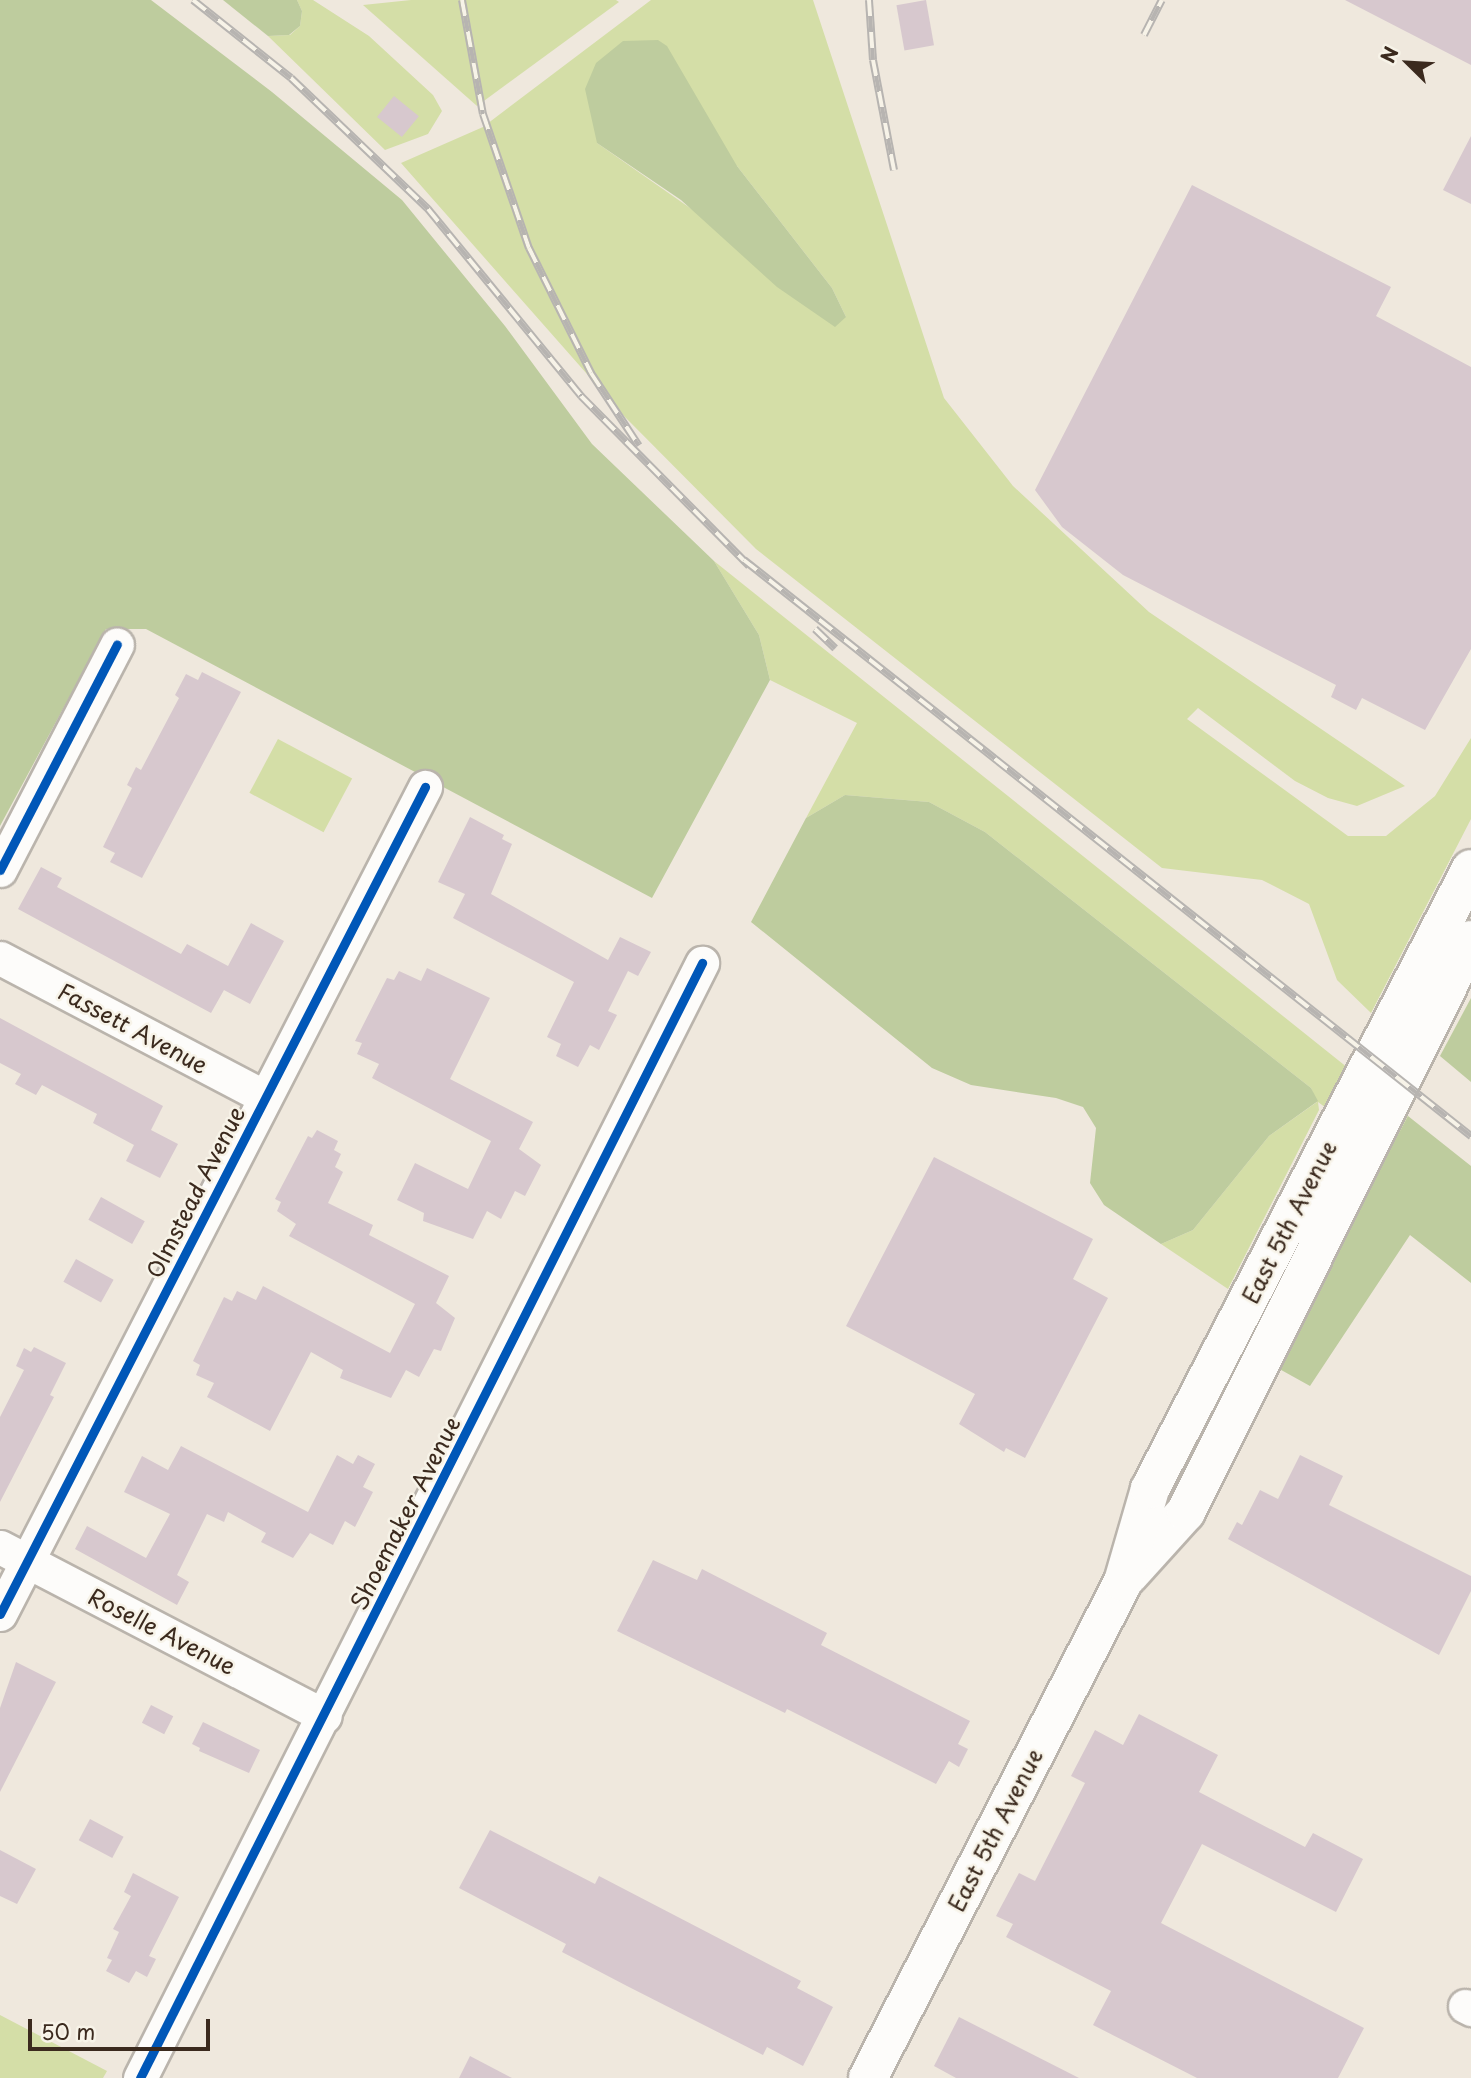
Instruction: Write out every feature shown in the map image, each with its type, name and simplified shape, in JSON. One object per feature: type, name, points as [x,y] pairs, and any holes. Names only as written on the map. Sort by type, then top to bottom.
[{"type":"main road","name":"East 5th Avenue","points":[[867,2078],[1123,1582],[1150,1489],[1471,869]]},
{"type":"main road","name":"East 5th Avenue","points":[[1123,1582],[1186,1512],[1471,940]]},
{"type":"street","points":[[0,870],[117,644]]},
{"type":"street","name":"Olmstead Avenue","points":[[0,1614],[14,1554],[265,1097],[425,787]]},
{"type":"street","name":"Fassett Avenue","points":[[0,958],[265,1097]]},
{"type":"street","name":"Shoemaker Avenue","points":[[140,2078],[325,1716],[702,963]]},
{"type":"street","name":"Roselle Avenue","points":[[14,1554],[325,1716]]},
{"type":"green space","points":[[0,0],[151,0],[272,92],[402,200],[505,326],[592,444],[714,561],[759,635],[770,680],[652,898],[146,629],[106,629],[0,826]]},
{"type":"green space","points":[[223,0],[297,0],[302,11],[300,26],[289,35],[268,36]]},
{"type":"green space","points":[[297,0],[313,0],[369,36],[433,95],[442,111],[428,134],[385,150],[268,36],[290,35],[300,26],[302,11]]},
{"type":"green space","points":[[411,0],[619,2],[477,106],[363,5]]},
{"type":"green space","points":[[651,0],[813,0],[944,398],[1013,486],[1149,612],[1405,786],[1357,806],[1328,798],[1295,781],[1198,708],[1187,719],[1348,836],[1386,836],[1435,796],[1471,738],[1471,819],[1371,1013],[1337,980],[1309,904],[1262,880],[1162,868],[756,549],[624,416],[401,163],[483,127]],"holes":[[[597,143],[737,166],[832,288],[846,317]]]},
{"type":"green space","points":[[658,40],[667,46],[737,166],[832,288],[846,317],[835,327],[777,287],[681,200],[597,143],[585,89],[596,63],[623,41]]},
{"type":"green space","points":[[714,561],[1408,1116],[1388,1154],[1318,1102],[1319,1110],[1228,1289],[1161,1244],[1193,1230],[1269,1136],[1317,1102],[1311,1088],[985,832],[929,802],[845,795],[806,818],[857,723],[770,680],[759,635]]},
{"type":"green space","points":[[278,739],[352,778],[324,832],[249,793]]},
{"type":"green space","points":[[845,795],[929,802],[985,832],[1311,1088],[1318,1101],[1269,1136],[1193,1230],[1161,1244],[1104,1205],[1090,1183],[1096,1128],[1083,1107],[1056,1098],[971,1085],[932,1068],[751,922],[806,818]]},
{"type":"green space","points":[[1471,998],[1471,1082],[1440,1056]]},
{"type":"green space","points":[[1408,1116],[1471,1166],[1471,1283],[1410,1235],[1310,1386],[1274,1366]]},
{"type":"green space","points":[[0,2015],[107,2071],[103,2078],[0,2078]]},
{"type":"building","points":[[926,0],[934,45],[904,51],[896,5]]},
{"type":"building","points":[[1345,0],[1471,0],[1471,65]]},
{"type":"building","points":[[394,96],[419,116],[402,137],[377,117]]},
{"type":"building","points":[[1471,136],[1471,204],[1443,190]]},
{"type":"building","points":[[1192,185],[1391,287],[1376,316],[1471,367],[1471,649],[1425,730],[1362,698],[1356,710],[1331,697],[1336,685],[1123,575],[1062,527],[1035,490]]},
{"type":"building","points":[[202,672],[241,692],[142,878],[110,862],[115,853],[103,847],[132,788],[127,785],[136,767],[141,770],[179,698],[175,695],[186,674],[198,680]]},
{"type":"building","points":[[470,817],[504,835],[502,839],[512,844],[491,894],[608,960],[620,937],[651,952],[638,976],[628,971],[608,1011],[617,1015],[599,1050],[590,1045],[578,1067],[556,1056],[561,1044],[547,1037],[574,982],[453,918],[465,894],[438,882]]},
{"type":"building","points":[[41,867],[62,878],[57,887],[181,954],[187,944],[228,966],[251,923],[284,941],[250,1004],[224,990],[211,1013],[18,909]]},
{"type":"building","points":[[427,968],[490,998],[450,1079],[533,1122],[519,1149],[541,1165],[525,1196],[515,1191],[501,1219],[487,1211],[473,1239],[423,1221],[424,1213],[397,1200],[415,1163],[468,1189],[491,1141],[372,1078],[379,1064],[357,1054],[362,1043],[355,1041],[387,978],[394,980],[399,971],[421,981]]},
{"type":"building","points":[[0,1018],[163,1106],[151,1130],[178,1144],[160,1178],[126,1161],[134,1145],[93,1123],[97,1114],[42,1085],[36,1095],[15,1084],[21,1074],[0,1063]]},
{"type":"building","points":[[317,1130],[338,1141],[334,1150],[341,1154],[335,1167],[343,1172],[328,1203],[373,1225],[369,1235],[449,1276],[436,1303],[455,1318],[441,1351],[434,1349],[419,1377],[406,1370],[391,1398],[340,1378],[343,1370],[311,1352],[270,1431],[207,1397],[214,1383],[196,1375],[200,1365],[193,1361],[224,1297],[232,1301],[237,1291],[256,1300],[263,1286],[390,1353],[415,1304],[289,1236],[296,1224],[277,1211],[281,1202],[275,1199],[308,1136],[312,1138]]},
{"type":"building","points":[[934,1157],[1093,1239],[1073,1279],[1108,1298],[1025,1458],[1006,1448],[1004,1452],[959,1424],[975,1394],[846,1326]]},
{"type":"building","points":[[101,1197],[145,1221],[132,1244],[88,1220]]},
{"type":"building","points":[[76,1259],[114,1280],[101,1303],[63,1282]]},
{"type":"building","points":[[34,1347],[66,1363],[50,1395],[54,1397],[0,1502],[0,1417],[24,1370],[16,1366],[24,1348],[31,1352]]},
{"type":"building","points":[[181,1446],[308,1512],[337,1455],[353,1464],[358,1455],[375,1464],[363,1487],[373,1492],[355,1527],[345,1521],[333,1545],[310,1533],[293,1558],[261,1542],[266,1533],[228,1512],[224,1522],[207,1514],[177,1575],[189,1582],[177,1605],[75,1549],[87,1526],[146,1558],[170,1514],[124,1492],[142,1456],[168,1470]]},
{"type":"building","points":[[1300,1455],[1343,1476],[1329,1505],[1471,1576],[1471,1591],[1439,1655],[1228,1539],[1237,1522],[1242,1525],[1260,1490],[1278,1499]]},
{"type":"building","points":[[653,1560],[697,1580],[702,1569],[827,1633],[821,1645],[970,1721],[958,1744],[968,1749],[959,1767],[949,1761],[936,1784],[787,1709],[785,1713],[617,1631]]},
{"type":"building","points":[[16,1662],[56,1682],[0,1792],[0,1708]]},
{"type":"building","points":[[151,1705],[173,1716],[164,1734],[142,1723]]},
{"type":"building","points":[[1139,1714],[1218,1755],[1199,1792],[1305,1847],[1313,1833],[1363,1859],[1336,1912],[1202,1844],[1161,1923],[1364,2028],[1338,2078],[1197,2078],[1093,2025],[1111,1991],[1006,1937],[1013,1924],[996,1916],[1019,1873],[1035,1881],[1085,1783],[1071,1776],[1095,1730],[1123,1745]]},
{"type":"building","points":[[203,1722],[260,1750],[249,1773],[199,1751],[200,1748],[192,1744]]},
{"type":"building","points":[[90,1819],[124,1837],[112,1858],[79,1840]]},
{"type":"building","points":[[490,1830],[595,1884],[599,1876],[801,1981],[797,1988],[833,2007],[803,2066],[767,2047],[763,2055],[627,1986],[562,1952],[566,1944],[459,1888]]},
{"type":"building","points":[[0,1850],[36,1869],[17,1904],[0,1896]]},
{"type":"building","points":[[133,1873],[179,1897],[149,1956],[156,1959],[147,1977],[136,1971],[129,1983],[106,1971],[112,1960],[107,1958],[119,1932],[113,1929],[131,1896],[124,1892]]},
{"type":"building","points":[[959,2017],[1079,2078],[956,2078],[934,2066]]},
{"type":"building","points":[[470,2056],[512,2078],[459,2078]]},
{"type":"railway","points":[[193,0],[291,78],[428,209],[581,396],[749,566]]},
{"type":"railway","points":[[462,0],[483,114],[529,248],[591,373],[639,446]]},
{"type":"railway","points":[[869,0],[873,60],[894,170]]},
{"type":"railway","points":[[1144,35],[1162,0]]},
{"type":"railway","points":[[744,560],[1471,1136]]},
{"type":"railway","points":[[815,629],[835,648]]},
{"type":"cycle path","points":[[0,870],[117,644]]},
{"type":"cycle path","points":[[0,1614],[425,787]]},
{"type":"cycle path","points":[[140,2078],[702,963]]}]
